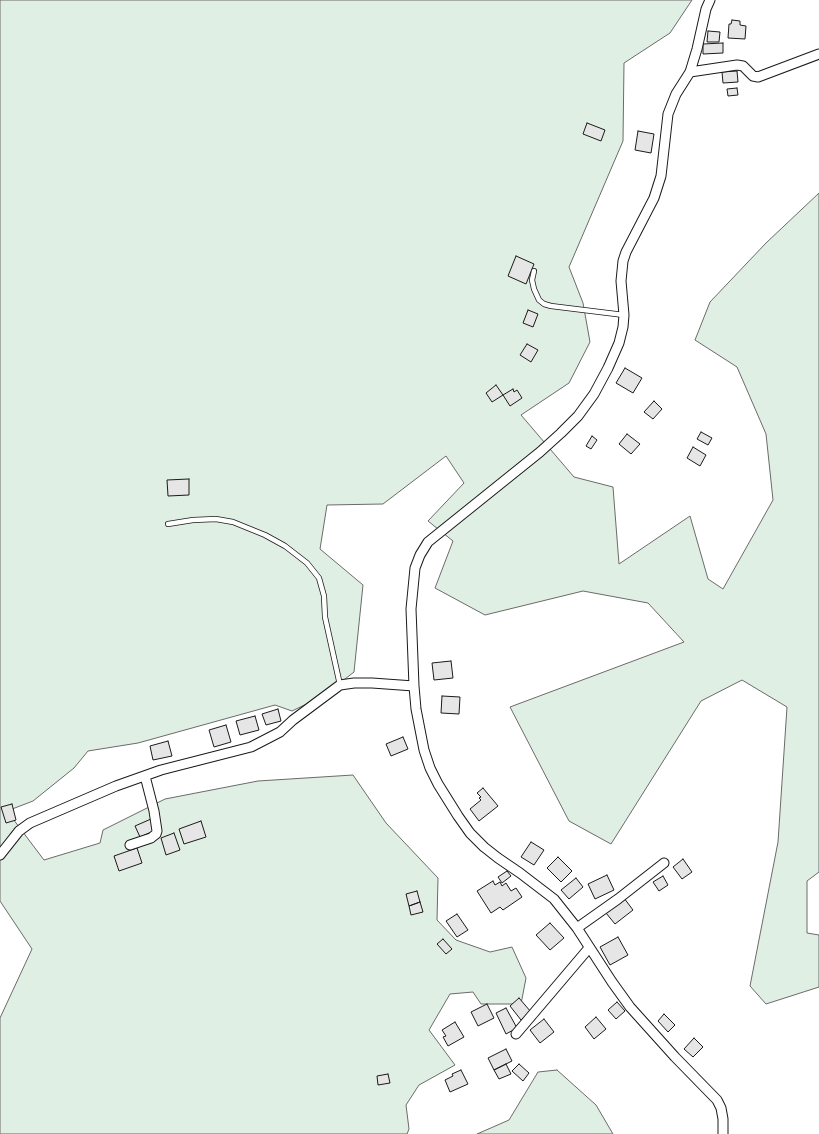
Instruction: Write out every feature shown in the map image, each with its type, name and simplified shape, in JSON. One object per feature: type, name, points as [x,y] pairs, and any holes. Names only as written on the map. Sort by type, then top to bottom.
[{"type":"street","points":[[710,0],[706,9],[690,72],[676,94],[668,114],[661,176],[654,198],[626,252],[623,261],[621,281],[624,315],[623,327],[619,343],[608,368],[594,394],[578,416],[562,433],[428,542],[420,555],[415,568],[411,609],[414,686],[419,728],[430,768],[438,784],[458,816],[484,847],[554,899],[577,928],[630,1007],[675,1057],[717,1100],[721,1108],[723,1119],[723,1134]]},
{"type":"street","points":[[690,72],[737,65],[743,66],[753,76],[758,78],[819,54]]},
{"type":"street","points":[[0,855],[19,831],[30,823],[116,786],[168,768],[250,747],[280,732],[293,720],[340,685],[372,682],[414,686]]},
{"type":"street","points":[[130,846],[151,838],[158,831],[145,776]]},
{"type":"street","points":[[577,928],[618,899],[664,863]]},
{"type":"street","points":[[516,1034],[589,948]]},
{"type":"lane","points":[[534,271],[532,280],[534,289],[539,300],[544,304],[624,315]]},
{"type":"lane","points":[[168,524],[193,520],[216,519],[233,522],[265,534],[285,546],[308,563],[319,578],[324,596],[325,617],[340,685]]},
{"type":"green space","points":[[0,0],[692,0],[670,33],[624,63],[623,141],[569,267],[583,303],[590,342],[569,383],[521,415],[574,477],[613,487],[619,564],[690,516],[708,579],[723,589],[773,500],[766,434],[737,367],[695,340],[710,302],[766,243],[819,193],[819,872],[807,881],[807,933],[819,935],[819,987],[766,1004],[750,986],[778,842],[787,707],[742,680],[701,701],[611,844],[569,821],[510,707],[684,642],[648,603],[583,591],[485,615],[435,588],[453,541],[428,521],[464,483],[446,456],[383,504],[327,505],[320,549],[363,585],[354,672],[323,696],[292,711],[275,705],[138,743],[88,751],[74,768],[33,801],[7,811],[44,860],[100,843],[103,830],[165,799],[258,781],[353,775],[386,823],[438,878],[437,920],[456,940],[490,952],[512,947],[526,978],[521,1004],[481,1004],[473,992],[450,994],[429,1030],[455,1065],[419,1085],[406,1105],[409,1129],[407,1134],[0,1134],[0,1018],[32,949],[0,901]]},
{"type":"green space","points":[[557,1070],[596,1105],[613,1134],[477,1134],[509,1120],[538,1072]]},
{"type":"building","points":[[732,20],[740,21],[740,25],[746,26],[745,39],[728,38],[729,24],[731,24]]},
{"type":"building","points":[[708,31],[720,32],[719,42],[707,42]]},
{"type":"building","points":[[723,43],[723,53],[703,54],[703,44]]},
{"type":"building","points":[[737,71],[738,82],[723,83],[722,72]]},
{"type":"building","points":[[737,88],[738,95],[728,96],[727,89]]},
{"type":"building","points":[[587,123],[605,130],[601,141],[583,134]]},
{"type":"building","points":[[638,131],[654,134],[651,153],[635,150]]},
{"type":"building","points":[[516,256],[534,264],[526,284],[508,276]]},
{"type":"building","points":[[528,310],[538,314],[533,327],[523,323]]},
{"type":"building","points":[[527,344],[538,350],[531,362],[520,355]]},
{"type":"building","points":[[625,368],[642,378],[633,393],[616,383]]},
{"type":"building","points":[[496,385],[503,395],[492,402],[486,393]]},
{"type":"building","points":[[513,389],[514,392],[517,390],[522,398],[510,406],[503,395]]},
{"type":"building","points":[[654,401],[662,409],[653,419],[644,412]]},
{"type":"building","points":[[701,432],[712,438],[708,445],[697,439]]},
{"type":"building","points":[[627,434],[640,444],[631,454],[619,444]]},
{"type":"building","points":[[592,436],[597,440],[591,449],[586,446]]},
{"type":"building","points":[[693,447],[706,455],[700,466],[687,458]]},
{"type":"building","points":[[189,479],[189,495],[168,496],[167,480]]},
{"type":"building","points":[[451,661],[453,678],[434,680],[432,663]]},
{"type":"building","points":[[442,696],[460,697],[459,714],[441,713]]},
{"type":"building","points":[[278,709],[281,721],[266,725],[262,714]]},
{"type":"building","points":[[255,716],[259,730],[240,735],[236,721]]},
{"type":"building","points":[[226,725],[231,742],[214,747],[209,730]]},
{"type":"building","points":[[403,737],[408,749],[391,756],[386,744]]},
{"type":"building","points":[[168,741],[172,756],[153,760],[150,746]]},
{"type":"building","points":[[483,788],[498,806],[479,821],[470,809],[481,800],[479,798],[481,797],[477,793]]},
{"type":"building","points":[[12,804],[16,820],[6,823],[1,807]]},
{"type":"building","points":[[151,819],[156,830],[140,837],[135,826]]},
{"type":"building","points":[[201,821],[206,837],[184,844],[179,829]]},
{"type":"building","points":[[174,833],[180,850],[166,855],[161,838]]},
{"type":"building","points":[[531,842],[544,850],[534,865],[521,857]]},
{"type":"building","points":[[137,848],[142,863],[119,871],[114,856]]},
{"type":"building","points":[[558,857],[572,871],[561,882],[547,868]]},
{"type":"building","points":[[683,859],[692,872],[682,879],[673,867]]},
{"type":"building","points":[[507,871],[511,876],[502,883],[498,877]]},
{"type":"building","points":[[607,875],[614,890],[595,899],[588,884]]},
{"type":"building","points":[[663,876],[668,885],[659,891],[653,882]]},
{"type":"building","points":[[576,878],[583,887],[569,899],[561,890]]},
{"type":"building","points":[[493,881],[495,885],[500,882],[502,886],[506,883],[511,891],[516,888],[522,897],[503,910],[500,907],[491,913],[477,891]]},
{"type":"building","points":[[417,891],[420,902],[409,906],[406,894]]},
{"type":"building","points":[[624,898],[633,910],[615,924],[606,913]]},
{"type":"building","points":[[420,902],[423,912],[411,915],[409,906]]},
{"type":"building","points":[[457,914],[468,930],[457,937],[446,921]]},
{"type":"building","points":[[550,923],[564,938],[550,950],[536,935]]},
{"type":"building","points":[[618,937],[628,955],[610,965],[600,947]]},
{"type":"building","points":[[443,939],[452,949],[446,954],[437,944]]},
{"type":"building","points":[[519,998],[531,1012],[521,1020],[510,1006]]},
{"type":"building","points":[[617,1002],[625,1011],[616,1019],[608,1010]]},
{"type":"building","points":[[487,1004],[494,1018],[478,1026],[471,1012]]},
{"type":"building","points":[[506,1008],[517,1028],[506,1034],[496,1013]]},
{"type":"building","points":[[664,1014],[675,1025],[668,1032],[658,1021]]},
{"type":"building","points":[[596,1017],[606,1029],[594,1039],[585,1027]]},
{"type":"building","points":[[544,1019],[554,1032],[540,1043],[530,1030]]},
{"type":"building","points":[[455,1022],[464,1037],[448,1046],[443,1037],[446,1036],[442,1030]]},
{"type":"building","points":[[694,1038],[703,1047],[693,1057],[684,1049]]},
{"type":"building","points":[[506,1049],[512,1061],[494,1070],[488,1058]]},
{"type":"building","points":[[506,1064],[511,1074],[499,1079],[494,1070]]},
{"type":"building","points":[[519,1064],[529,1073],[523,1081],[512,1071]]},
{"type":"building","points":[[461,1070],[468,1084],[450,1092],[445,1080],[453,1076],[452,1074]]},
{"type":"building","points":[[388,1074],[390,1083],[378,1085],[377,1076]]}]
